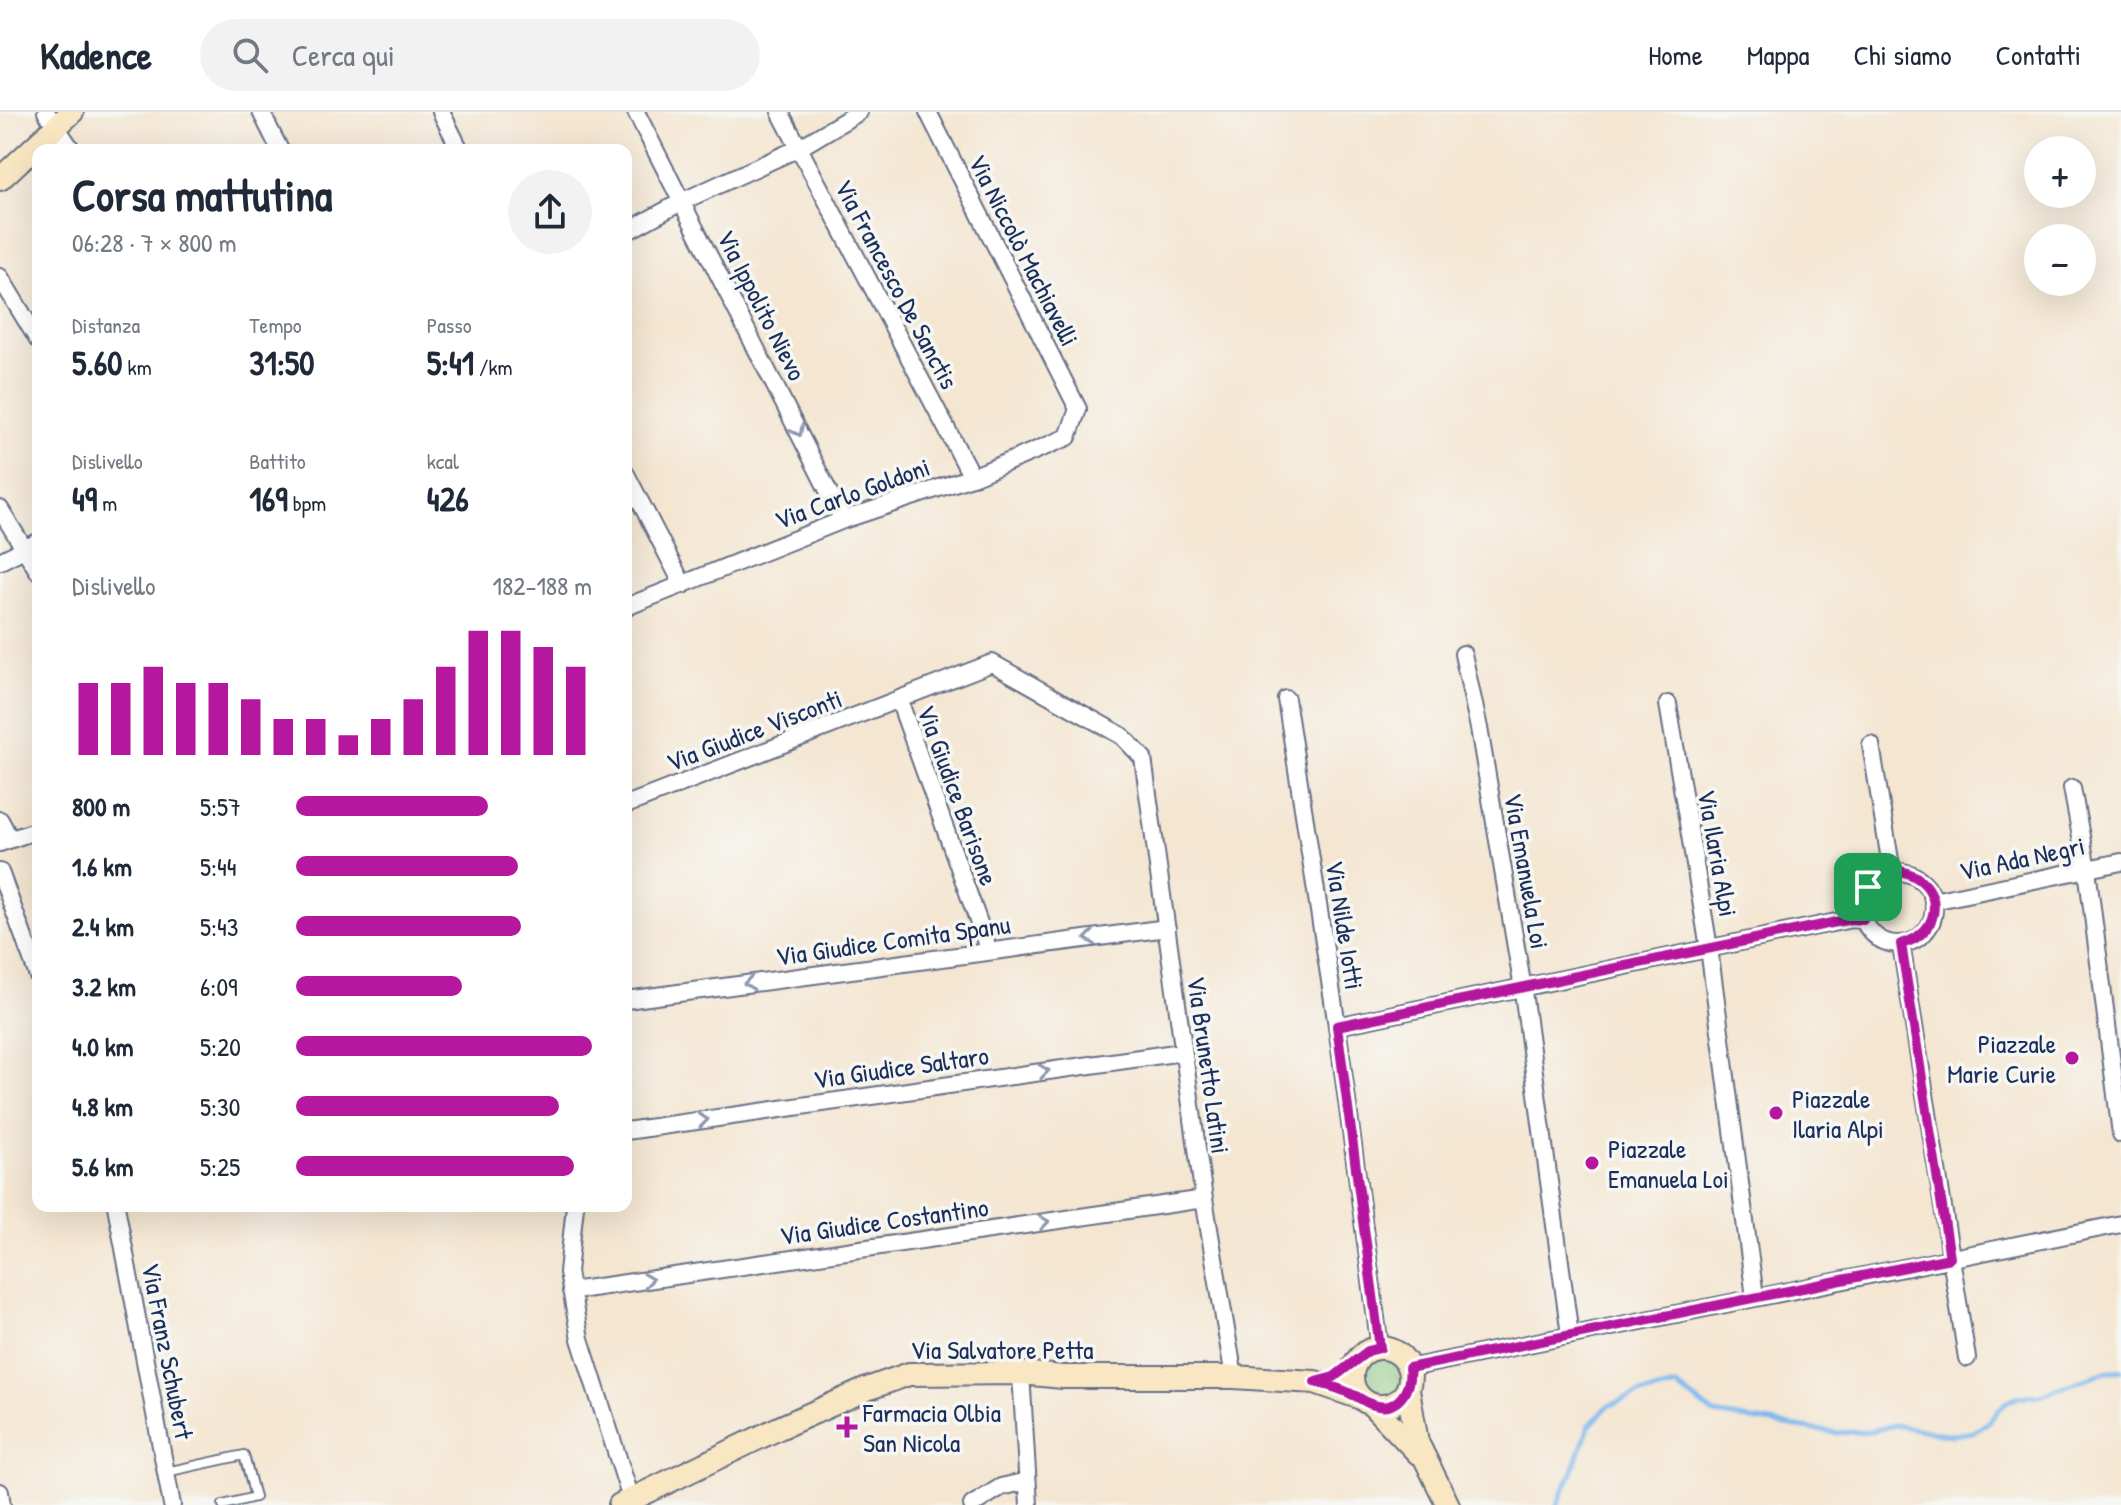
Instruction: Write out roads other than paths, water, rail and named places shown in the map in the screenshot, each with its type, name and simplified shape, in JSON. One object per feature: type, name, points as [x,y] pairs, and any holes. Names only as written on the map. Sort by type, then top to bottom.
[{"type":"street","points":[[261,112],[277,144]]},
{"type":"street","points":[[441,112],[457,144]]},
{"type":"street","name":"Via Ippolito Nievo","points":[[636,112],[843,520]]},
{"type":"street","name":"Via Francesco De Sanctis","points":[[780,112],[972,477]]},
{"type":"street","points":[[632,229],[683,201],[799,148],[859,112]]},
{"type":"street","name":"Via Niccolò Machiavelli","points":[[928,112],[1078,409]]},
{"type":"street","points":[[32,144],[58,116],[70,144]]},
{"type":"street","points":[[0,179],[32,144]]},
{"type":"street","points":[[0,277],[32,330]]},
{"type":"street","name":"Via Carlo Goldoni","points":[[632,605],[843,520],[972,477],[1068,437],[1078,409]]},
{"type":"street","points":[[632,486],[683,585]]},
{"type":"street","points":[[0,509],[32,545],[0,561]]},
{"type":"street","name":"Via Emanuela Loi","points":[[1463,654],[1479,728],[1522,986],[1570,1335]]},
{"type":"street","name":"Via Giudice Visconti","points":[[632,803],[992,663],[1122,736],[1143,758]]},
{"type":"street","name":"Via Nilde Iotti","points":[[1286,699],[1337,1026],[1380,1348]]},
{"type":"street","name":"Via Giudice Barisone","points":[[899,700],[989,951]]},
{"type":"street","name":"Via Ilaria Alpi","points":[[1668,704],[1709,948],[1755,1297]]},
{"type":"street","points":[[1871,745],[1892,872]]},
{"type":"street","name":"Via Brunetto Latini","points":[[1143,758],[1182,1052],[1234,1377]]},
{"type":"street","points":[[2072,788],[2087,869],[2121,1134]]},
{"type":"street","points":[[0,820],[5,841],[32,832]]},
{"type":"street","name":"Via Ada Negri","points":[[1933,901],[2121,862]]},
{"type":"street","points":[[0,872],[32,960]]},
{"type":"street","points":[[1892,872],[1916,876],[1927,887],[1933,901],[1934,913],[1927,928],[1921,936],[1901,944],[1893,944],[1874,935],[1863,920],[1862,901],[1868,887],[1882,875],[1892,872]]},
{"type":"street","points":[[1337,1026],[1851,919],[1863,920]]},
{"type":"street","name":"Via Giudice Comita Spanu","points":[[632,999],[1167,928]]},
{"type":"street","points":[[1901,944],[1967,1358]]},
{"type":"street","name":"Via Giudice Saltaro","points":[[632,1130],[1182,1052]]},
{"type":"street","name":"Via Giudice Costantino","points":[[571,1291],[1204,1199]]},
{"type":"street","name":"Via Franz Schubert","points":[[117,1212],[172,1505]]},
{"type":"street","points":[[574,1212],[568,1272],[571,1291],[580,1339],[628,1504]]},
{"type":"street","points":[[1408,1379],[1400,1355],[1380,1348],[1368,1351],[1357,1361],[1352,1380],[1366,1402],[1382,1406],[1394,1403],[1408,1379],[1570,1335],[2121,1224]]},
{"type":"street","name":"Via Salvatore Petta","points":[[1315,1382],[1334,1377],[1357,1361]]},
{"type":"street","points":[[1021,1373],[1029,1505]]},
{"type":"street","name":"Via Salvatore Petta","points":[[628,1504],[779,1428],[909,1374],[1234,1377],[1315,1382],[1366,1402],[1405,1436],[1427,1464]]},
{"type":"street","name":"Via Salvatore Petta","points":[[1408,1379],[1417,1442],[1447,1504]]},
{"type":"street","points":[[972,1505],[1001,1487],[1027,1481]]},
{"type":"street","points":[[0,1492],[2,1505]]},
{"type":"lane","points":[[166,1472],[244,1455],[255,1497],[223,1505]]},
{"type":"waterway","points":[[1557,1505],[1589,1426],[1608,1406],[1636,1395],[1677,1386],[1714,1414],[1836,1433],[1872,1431],[1894,1425],[1952,1435],[1974,1432],[2006,1402],[2016,1397],[2040,1395],[2102,1373],[2121,1370]]},
{"type":"place","name":"Piazzale Marie Curie","points":[[2072,1058]]},
{"type":"place","name":"Piazzale Ilaria Alpi","points":[[1776,1113]]},
{"type":"place","name":"Piazzale Emanuela Loi","points":[[1592,1163]]},
{"type":"place","name":"Farmacia Olbia San Nicola","points":[[847,1427]]}]
